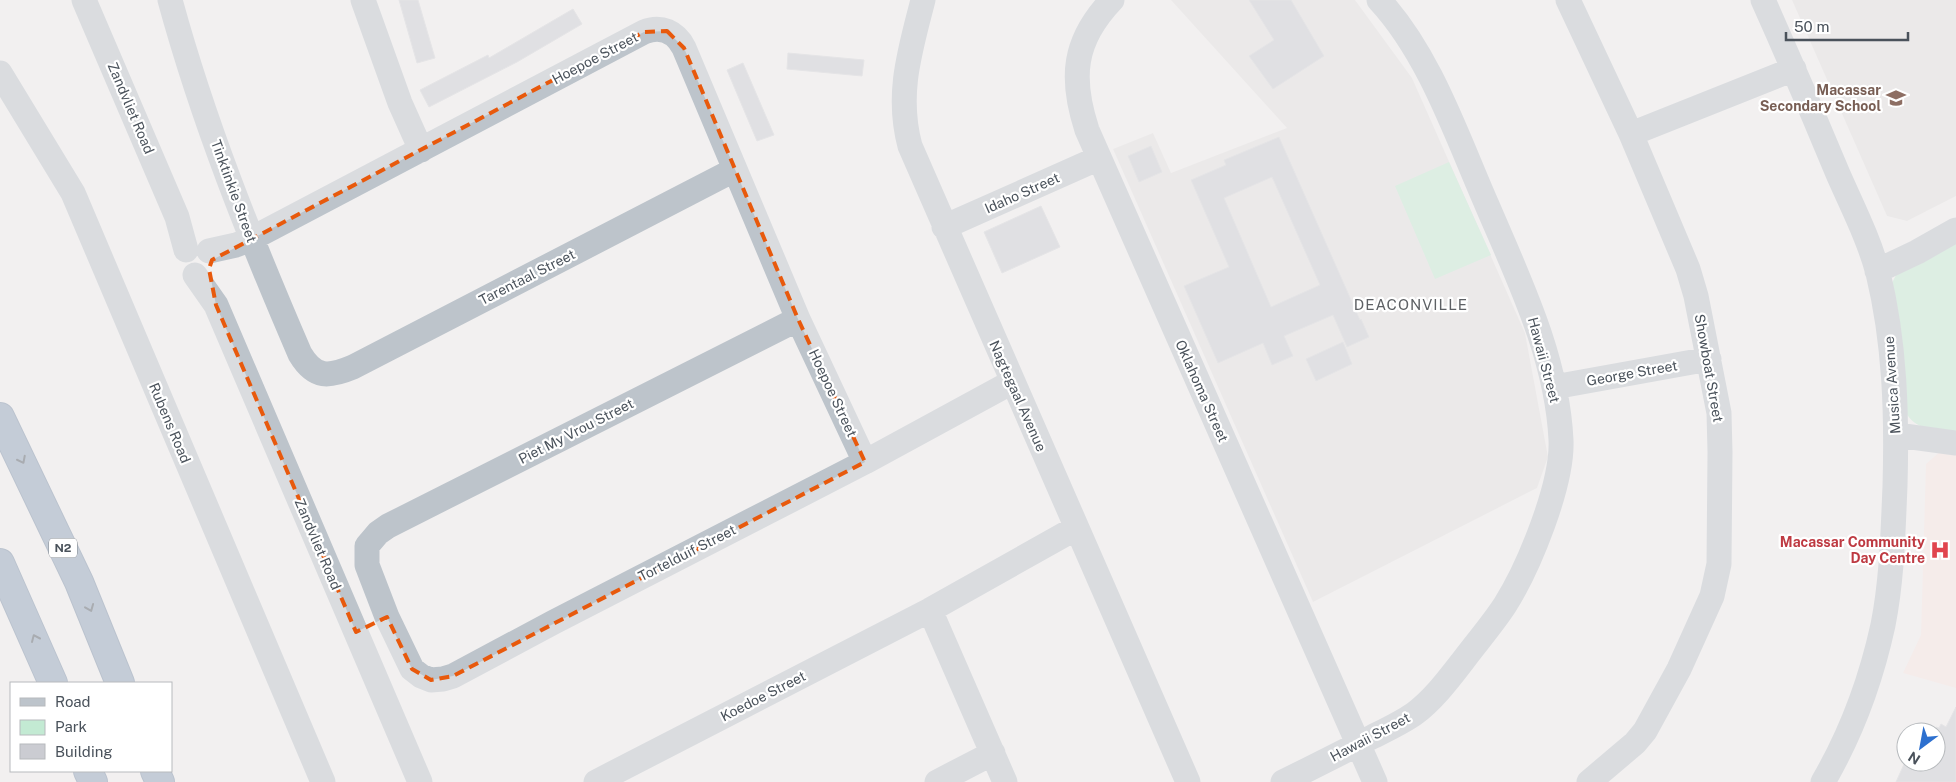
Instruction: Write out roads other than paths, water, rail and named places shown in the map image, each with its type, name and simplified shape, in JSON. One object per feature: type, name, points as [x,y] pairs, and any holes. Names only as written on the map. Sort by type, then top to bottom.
[{"type":"highway","name":"N2","points":[[0,417],[79,582],[120,682]]},
{"type":"highway","points":[[0,562],[53,682]]},
{"type":"street","name":"Zandvliet Road","points":[[84,0],[177,217],[202,258],[216,306],[420,782]]},
{"type":"street","name":"Tinktinkie Street","points":[[170,0],[186,59],[243,242],[300,354],[305,362],[317,373]]},
{"type":"street","points":[[363,0],[398,96],[421,150]]},
{"type":"street","name":"Nagtegaal Avenue","points":[[923,0],[906,74],[903,96],[904,125],[910,146],[1188,782]]},
{"type":"street","name":"Oklahoma Street","points":[[1112,0],[1097,18],[1085,38],[1077,70],[1078,104],[1099,158],[1375,782]]},
{"type":"street","name":"Hawaii Street","points":[[1283,782],[1405,720],[1425,705],[1451,676],[1491,624],[1513,590],[1541,527],[1558,473],[1561,439],[1554,387],[1533,316],[1441,99],[1412,43],[1379,0]]},
{"type":"street","name":"Showboat Street","points":[[1568,0],[1631,134],[1688,269],[1696,296],[1719,413],[1719,564],[1712,596],[1679,669],[1645,731],[1635,743],[1589,782]]},
{"type":"street","name":"Musica Avenue","points":[[1763,0],[1860,224],[1877,271],[1892,353],[1896,435],[1893,530],[1883,624],[1871,670],[1858,707],[1834,762],[1823,782]]},
{"type":"street","name":"Hoepoe Street","points":[[202,258],[243,242],[644,32],[659,29],[675,35],[680,41],[798,319],[865,462]]},
{"type":"street","points":[[1631,134],[1794,69]]},
{"type":"street","name":"Rubens Road","points":[[0,73],[72,193],[323,782]]},
{"type":"street","name":"Idaho Street","points":[[944,227],[1099,158]]},
{"type":"street","name":"Tarentaal Street","points":[[317,373],[332,374],[353,366],[734,170]]},
{"type":"street","points":[[1877,271],[1917,252],[1956,230]]},
{"type":"street","name":"Piet My Vrou Street","points":[[367,554],[367,546],[378,533],[388,526],[798,319]]},
{"type":"street","name":"George Street","points":[[1554,387],[1709,359]]},
{"type":"street","name":"Tortelduif Street","points":[[367,554],[367,565],[387,617],[412,669],[421,676],[431,680],[453,676],[865,462],[1012,382]]},
{"type":"street","points":[[1896,435],[1956,443]]},
{"type":"street","name":"Koedoe Street","points":[[596,782],[930,610],[1076,528]]},
{"type":"street","points":[[930,610],[1005,782]]},
{"type":"street","points":[[356,632],[387,617]]},
{"type":"street","points":[[937,782],[992,753]]},
{"type":"place","name":"Macassar Secondary School","points":[[1896,98]]},
{"type":"place","name":"Macassar Community Day Centre","points":[[1940,550]]},
{"type":"district","name":"DEACONVILLE","points":[[1411,304]]}]
